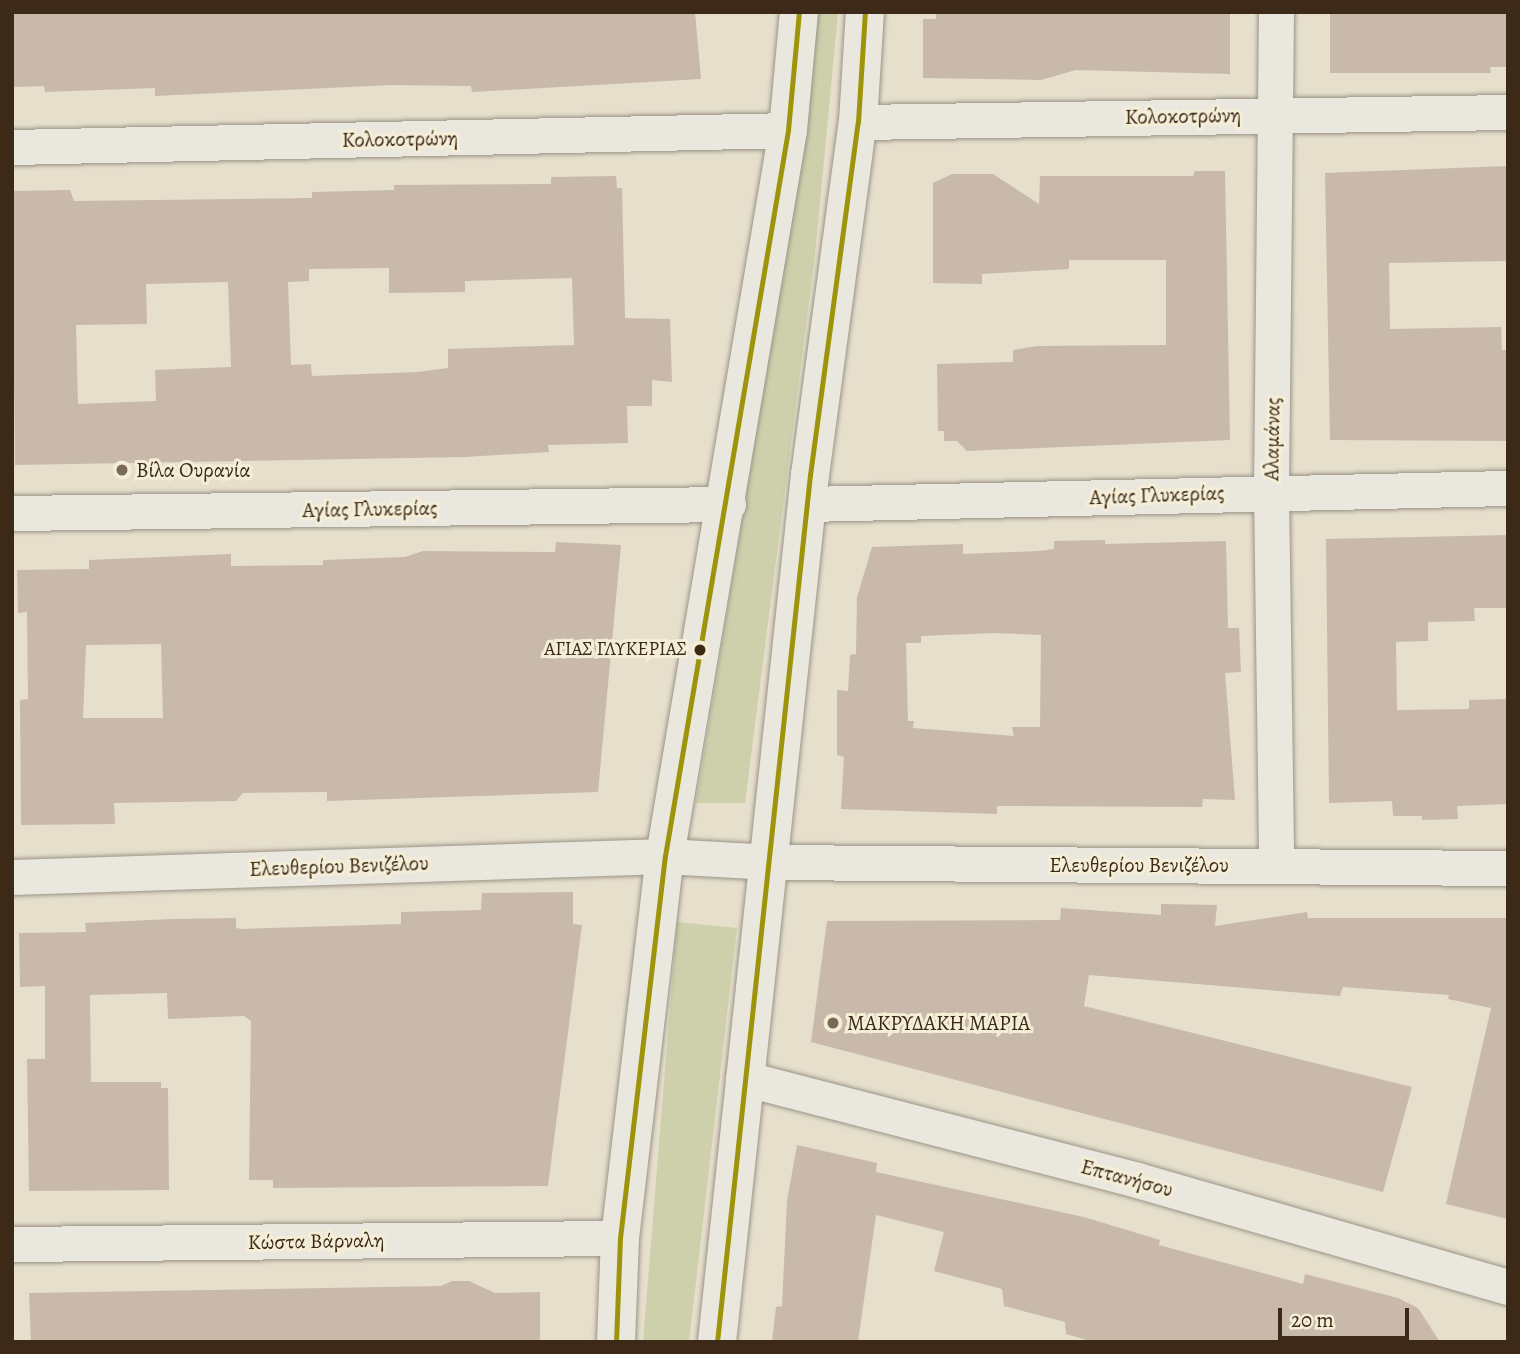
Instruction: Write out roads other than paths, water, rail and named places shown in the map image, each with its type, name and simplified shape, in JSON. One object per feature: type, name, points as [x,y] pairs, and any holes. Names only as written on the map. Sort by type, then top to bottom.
[{"type":"main road","points":[[616,1342],[620,1238],[665,856],[728,504],[788,130],[799,12]]},
{"type":"main road","points":[[717,1342],[743,1078],[771,862],[807,504],[858,122],[865,12]]},
{"type":"street","name":"Αλαμάνας","points":[[1276,12],[1271,491],[1276,866]]},
{"type":"street","name":"Κολοκοτρώνη","points":[[858,122],[1508,112]]},
{"type":"street","name":"Κολοκοτρώνη","points":[[12,147],[788,130]]},
{"type":"street","name":"Αγίας Γλυκερίας","points":[[807,504],[1271,491],[1508,488]]},
{"type":"street","name":"Αγίας Γλυκερίας","points":[[12,513],[728,504]]},
{"type":"street","name":"Ελευθερίου Βενιζέλου","points":[[12,877],[665,856],[771,862],[1508,869]]},
{"type":"street","name":"Επτανήσου","points":[[743,1078],[1137,1180],[1508,1287]]},
{"type":"street","name":"Κώστα Βάρναλη","points":[[12,1244],[620,1238]]},
{"type":"place","name":"Βίλα Ουρανία","points":[[122,470]]},
{"type":"place","name":"ΑΓΙΑΣ ΓΛΥΚΕΡΙΑΣ","points":[[700,650]]},
{"type":"place","name":"ΜΑΚΡΥΔΑΚΗ ΜΑΡΙΑ","points":[[833,1023]]}]
